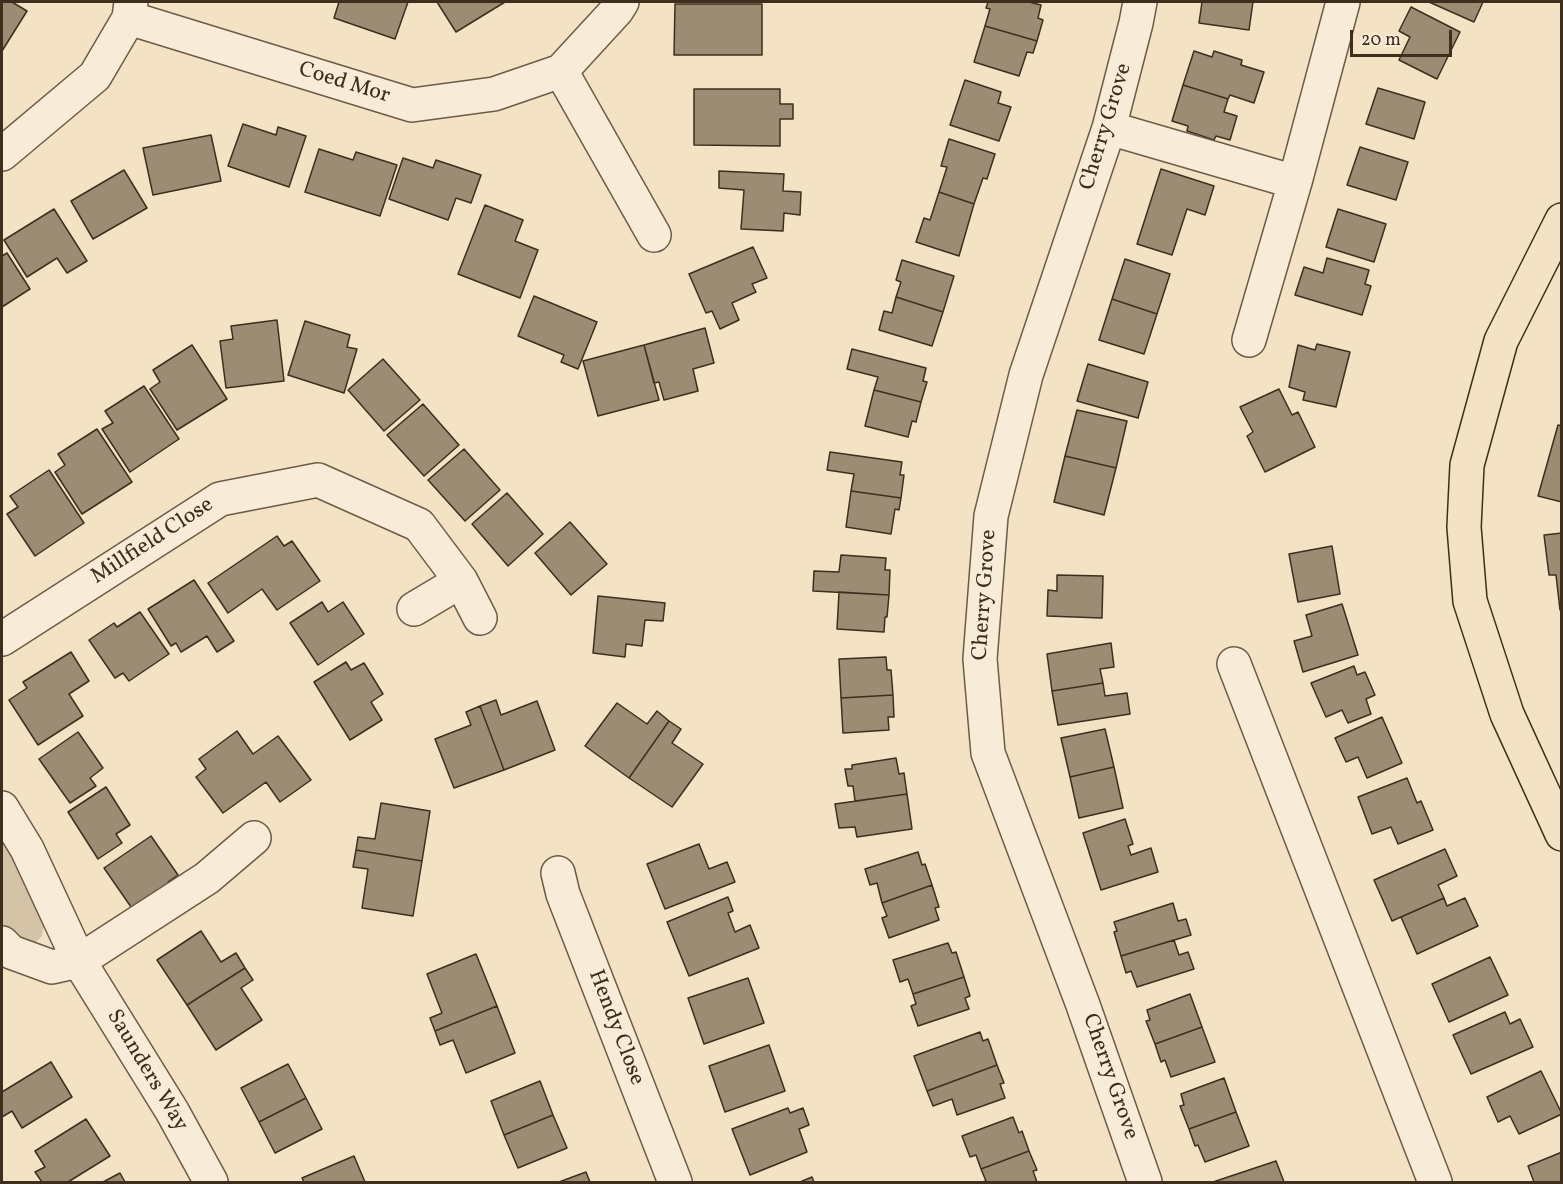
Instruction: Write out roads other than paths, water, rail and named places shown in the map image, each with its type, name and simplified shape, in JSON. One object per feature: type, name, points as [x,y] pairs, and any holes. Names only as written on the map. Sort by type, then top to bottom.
[{"type":"main road","points":[[1562,220],[1501,341],[1467,465],[1464,527],[1470,601],[1507,714],[1562,834]]},
{"type":"street","name":"Coed Mor","points":[[130,10],[412,105],[494,94],[561,71],[622,2]]},
{"type":"street","name":"Cherry Grove","points":[[1140,2],[1109,128],[1026,375],[991,516],[980,659],[988,753],[1083,1005],[1146,1182]]},
{"type":"street","points":[[1249,340],[1295,182],[1343,2]]},
{"type":"street","points":[[2,154],[95,76],[130,10]]},
{"type":"street","points":[[561,71],[654,235]]},
{"type":"street","points":[[1109,128],[1295,182]]},
{"type":"street","name":"Millfield Close","points":[[2,639],[220,499],[318,480],[419,525],[461,581],[480,618]]},
{"type":"street","points":[[414,609],[461,581]]},
{"type":"street","points":[[1234,664],[1435,1182]]},
{"type":"street","name":"Saunders Way","points":[[2,808],[27,849],[79,961],[172,1111],[211,1182]]},
{"type":"street","points":[[2,943],[11,952],[52,967],[79,961],[207,878],[254,838]]},
{"type":"street","name":"Hendy Close","points":[[558,873],[567,905],[675,1182]]}]
